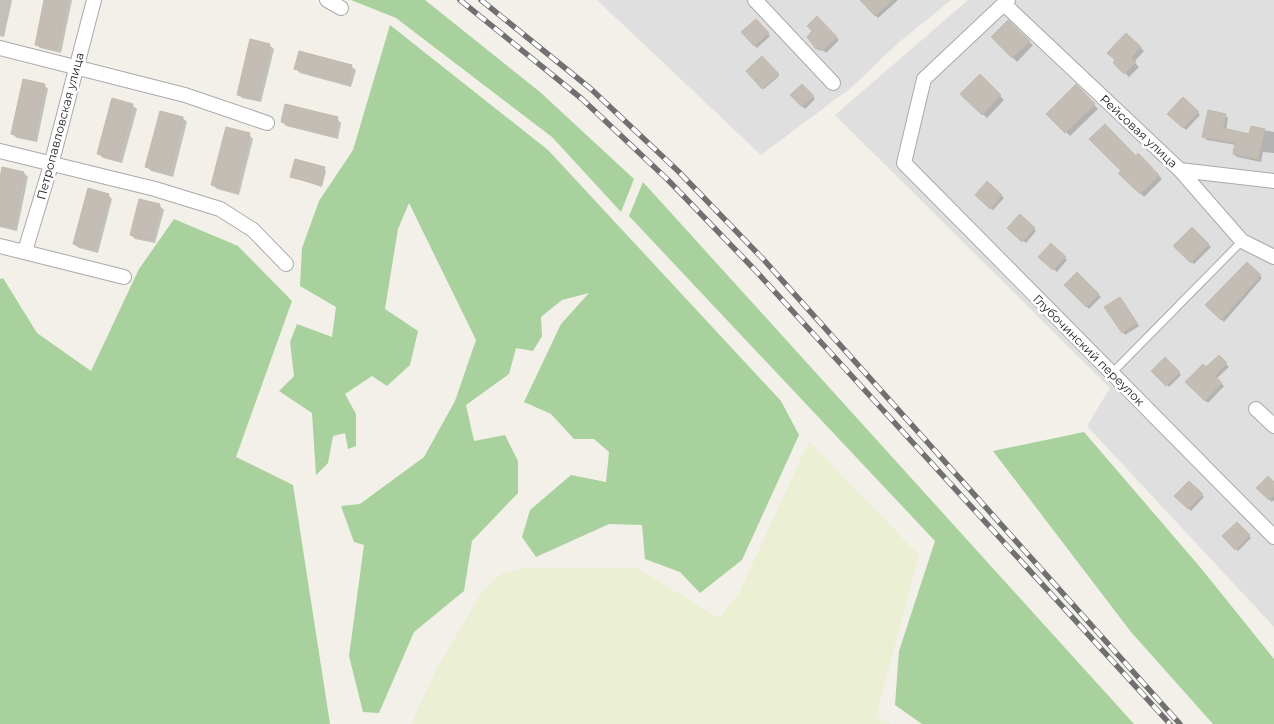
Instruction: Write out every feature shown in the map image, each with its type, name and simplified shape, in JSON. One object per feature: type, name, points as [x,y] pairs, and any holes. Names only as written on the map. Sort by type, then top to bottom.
[{"type":"street","name":"Петропавловская улица","points":[[25,251],[51,164],[94,0]]},
{"type":"street","points":[[327,0],[341,8]]},
{"type":"street","points":[[756,0],[833,83]]},
{"type":"street","name":"Глубочинский переулок","points":[[1006,2],[924,79],[904,163],[1112,373],[1272,530]]},
{"type":"street","name":"Рейсовая улица","points":[[1006,2],[1180,170],[1242,241],[1274,257]]},
{"type":"street","points":[[0,48],[185,95],[267,124]]},
{"type":"street","points":[[0,151],[155,189],[220,209],[253,230],[286,264]]},
{"type":"street","points":[[1180,170],[1274,181]]},
{"type":"street","points":[[0,246],[124,277]]},
{"type":"street","points":[[1256,409],[1274,426]]},
{"type":"lane","points":[[1112,373],[1242,241]]},
{"type":"shaded area","points":[[597,0],[951,0],[897,44],[852,87],[761,155]]},
{"type":"shaded area","points":[[968,0],[1274,0],[1274,627],[1087,426],[1110,388],[835,115]]},
{"type":"green space","points":[[351,0],[425,0],[540,92],[634,179],[621,212],[552,137],[396,18]]},
{"type":"green space","points":[[390,25],[548,150],[781,401],[799,435],[742,560],[700,593],[680,572],[645,559],[642,525],[609,524],[536,557],[522,537],[530,510],[571,475],[606,482],[609,452],[594,439],[574,439],[551,414],[524,402],[561,324],[589,293],[562,300],[541,317],[542,336],[533,351],[516,348],[509,374],[466,405],[474,441],[505,435],[518,461],[518,493],[472,541],[464,591],[414,632],[379,713],[363,712],[349,656],[364,545],[354,542],[341,506],[360,504],[424,457],[455,401],[476,340],[409,203],[398,229],[385,309],[418,331],[410,365],[387,386],[372,376],[345,394],[356,414],[356,446],[348,449],[345,433],[333,436],[328,463],[316,475],[312,413],[279,391],[294,376],[290,342],[297,324],[332,337],[336,307],[300,286],[302,248],[319,201],[353,150]]},
{"type":"green space","points":[[643,182],[1134,724],[922,724],[895,705],[899,651],[935,541],[629,216]]},
{"type":"green space","points":[[174,219],[238,246],[292,301],[236,457],[293,485],[330,724],[0,724],[0,279],[3,278],[37,333],[91,371],[139,269]]},
{"type":"green space","points":[[1084,432],[1200,567],[1274,659],[1274,724],[1213,724],[1131,632],[993,451]]},
{"type":"green space","points":[[809,441],[919,555],[876,717],[892,724],[411,724],[436,670],[481,593],[501,574],[521,568],[637,568],[719,618],[739,593]]},
{"type":"building","points":[[44,0],[67,0],[57,49],[35,45]]},
{"type":"building","points":[[860,0],[893,0],[875,16]]},
{"type":"building","points":[[817,16],[837,37],[822,51],[818,47],[816,49],[807,37],[812,31],[807,26]]},
{"type":"building","points":[[756,19],[769,33],[754,46],[741,32]]},
{"type":"building","points":[[1008,20],[1030,41],[1012,58],[991,37]]},
{"type":"building","points":[[1126,33],[1141,47],[1131,57],[1136,62],[1124,74],[1113,63],[1115,60],[1107,53]]},
{"type":"building","points":[[250,39],[270,44],[257,99],[237,95]]},
{"type":"building","points":[[299,51],[352,65],[347,83],[294,69]]},
{"type":"building","points":[[762,56],[779,74],[762,89],[746,71]]},
{"type":"building","points":[[980,74],[1001,95],[982,115],[960,94]]},
{"type":"building","points":[[23,79],[45,84],[33,139],[11,134]]},
{"type":"building","points":[[802,84],[814,96],[802,107],[790,95]]},
{"type":"building","points":[[1076,84],[1095,104],[1065,133],[1046,114]]},
{"type":"building","points":[[1183,97],[1199,112],[1183,128],[1167,114]]},
{"type":"building","points":[[112,98],[133,104],[118,160],[97,154]]},
{"type":"building","points":[[285,104],[338,117],[334,135],[281,122]]},
{"type":"building","points":[[1208,110],[1226,114],[1223,128],[1249,134],[1251,126],[1265,129],[1258,159],[1233,154],[1235,143],[1202,137]]},
{"type":"building","points":[[160,111],[183,117],[169,173],[145,167]]},
{"type":"building","points":[[1105,124],[1136,156],[1138,153],[1159,175],[1140,194],[1118,173],[1121,171],[1089,139]]},
{"type":"building","points":[[226,127],[250,133],[235,191],[211,185]]},
{"type":"building","points":[[295,159],[325,167],[320,185],[290,177]]},
{"type":"building","points":[[2,167],[24,172],[13,227],[0,225],[0,178]]},
{"type":"building","points":[[987,181],[1002,195],[990,209],[975,195]]},
{"type":"building","points":[[88,188],[109,194],[94,250],[73,244]]},
{"type":"building","points":[[139,199],[160,204],[151,240],[130,235]]},
{"type":"building","points":[[1020,214],[1035,228],[1022,242],[1007,228]]},
{"type":"building","points":[[1192,227],[1209,244],[1191,263],[1173,246]]},
{"type":"building","points":[[1051,243],[1066,257],[1053,270],[1038,257]]},
{"type":"building","points":[[1247,262],[1261,275],[1221,320],[1205,305]]},
{"type":"building","points":[[1077,272],[1099,294],[1086,307],[1064,285]]},
{"type":"building","points":[[1120,297],[1137,323],[1122,333],[1104,307]]},
{"type":"building","points":[[1219,355],[1227,363],[1215,376],[1222,383],[1205,401],[1185,382],[1203,364],[1206,367]]},
{"type":"building","points":[[1165,357],[1180,372],[1166,386],[1151,371]]},
{"type":"building","points":[[1268,476],[1274,482],[1274,495],[1269,500],[1256,488]]},
{"type":"building","points":[[1189,481],[1203,494],[1188,509],[1174,496]]},
{"type":"building","points":[[1237,522],[1250,535],[1235,550],[1222,536]]},
{"type":"railway","points":[[460,0],[582,99],[668,180],[754,269],[1170,724]]},
{"type":"railway","points":[[481,0],[591,89],[678,171],[764,260],[1180,724]]}]
